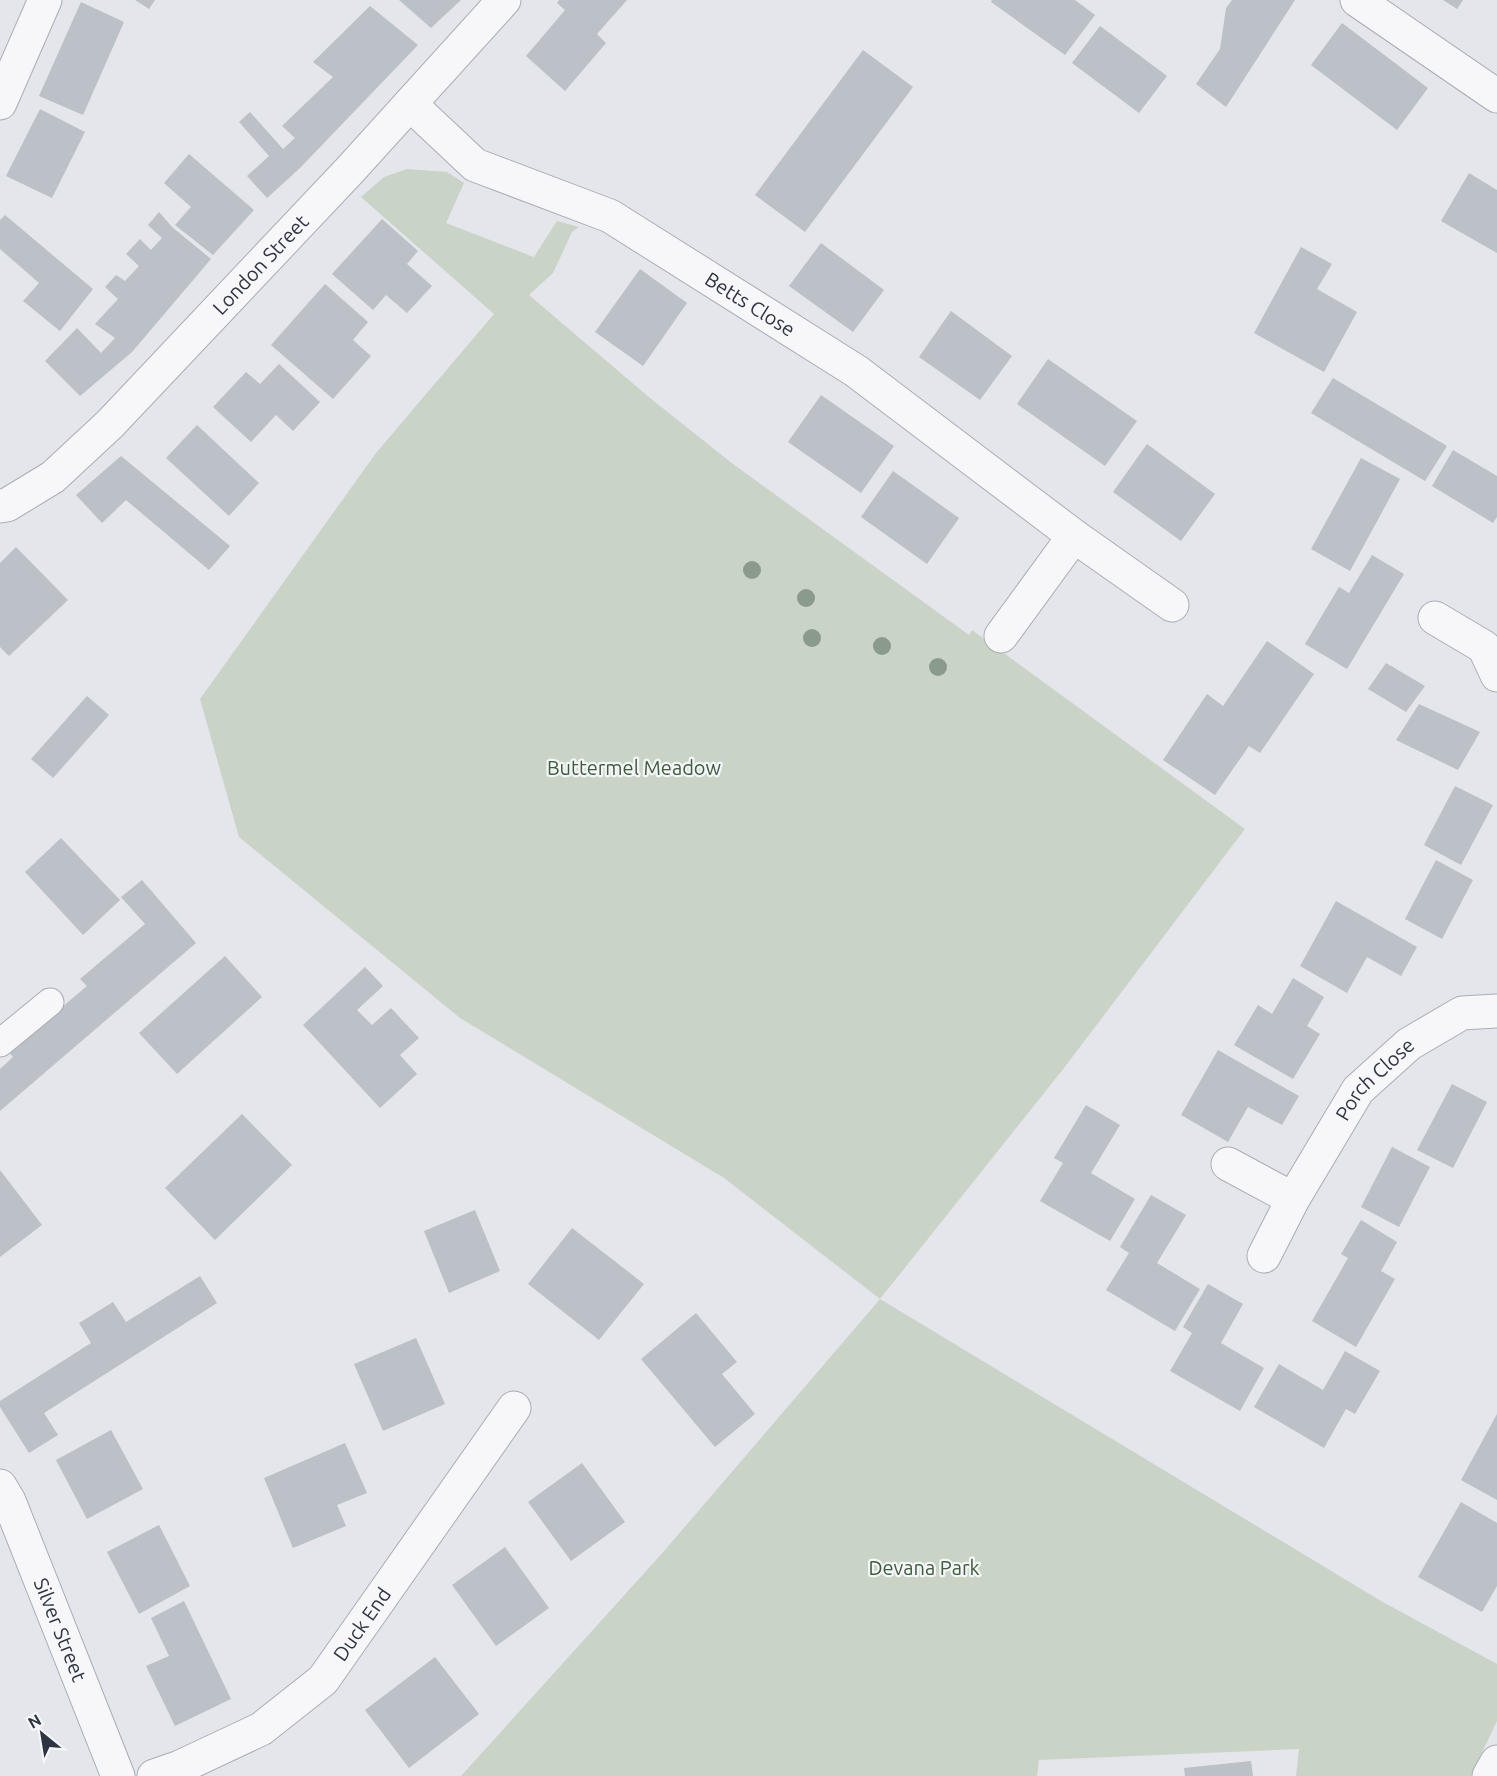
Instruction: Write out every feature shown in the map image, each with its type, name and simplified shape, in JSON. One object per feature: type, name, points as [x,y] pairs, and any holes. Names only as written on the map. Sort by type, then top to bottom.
[{"type":"street","points":[[0,103],[45,0]]},
{"type":"street","name":"London Street","points":[[0,506],[8,505],[53,477],[110,424],[410,104],[504,0]]},
{"type":"street","points":[[1357,0],[1497,96]]},
{"type":"street","name":"Betts Close","points":[[410,104],[475,165],[610,216],[856,371],[1074,536],[1172,605]]},
{"type":"street","points":[[1001,636],[1074,536]]},
{"type":"street","points":[[1435,618],[1493,653]]},
{"type":"street","name":"Porch Close","points":[[1264,1256],[1293,1199],[1358,1090],[1408,1044],[1462,1013],[1497,1011]]},
{"type":"street","points":[[1228,1164],[1293,1199]]},
{"type":"street","name":"Duck End","points":[[154,1776],[180,1767],[261,1729],[323,1680],[514,1408]]},
{"type":"street","name":"Silver Street","points":[[0,1486],[9,1501],[118,1776]]},
{"type":"street","points":[[1489,1776],[1497,1762]]},
{"type":"lane","points":[[0,1043],[50,1002]]},
{"type":"green space","name":"Buttermel Meadow","points":[[407,169],[447,172],[464,183],[446,223],[534,257],[557,221],[579,227],[572,232],[553,273],[529,295],[650,398],[733,464],[969,635],[972,630],[1245,829],[1064,1068],[880,1299],[724,1178],[460,1018],[239,837],[200,699],[376,453],[494,314],[361,197],[384,177]]},
{"type":"green space","name":"Devana Park","points":[[880,1299],[1381,1601],[1497,1664],[1497,1721],[1471,1776],[1296,1776],[1299,1749],[1039,1760],[1037,1776],[461,1776],[665,1550]]},
{"type":"building","points":[[135,0],[155,0],[149,9]]},
{"type":"building","points":[[399,0],[461,0],[431,28]]},
{"type":"building","points":[[559,0],[627,0],[597,34],[606,43],[565,91],[526,56],[565,10],[557,3]]},
{"type":"building","points":[[992,0],[1075,0],[1095,15],[1065,55],[991,2]]},
{"type":"building","points":[[1232,0],[1295,0],[1226,107],[1196,84],[1220,49],[1226,8]]},
{"type":"building","points":[[1443,0],[1463,0],[1457,9]]},
{"type":"building","points":[[81,2],[124,22],[83,115],[39,96]]},
{"type":"building","points":[[370,6],[418,45],[300,168],[267,198],[247,176],[269,156],[239,122],[250,112],[283,149],[295,138],[282,126],[333,77],[313,62]]},
{"type":"building","points":[[1342,23],[1428,88],[1397,130],[1311,65]]},
{"type":"building","points":[[1100,26],[1167,76],[1139,113],[1072,63]]},
{"type":"building","points":[[863,50],[913,87],[805,232],[755,195]]},
{"type":"building","points":[[40,109],[85,132],[52,198],[6,176]]},
{"type":"building","points":[[189,154],[254,210],[213,255],[175,225],[191,207],[164,183]]},
{"type":"building","points":[[1469,173],[1497,190],[1497,253],[1441,221]]},
{"type":"building","points":[[159,212],[172,227],[211,259],[132,352],[80,396],[45,361],[77,328],[101,353],[115,338],[95,324],[118,299],[105,287],[116,275],[125,281],[139,266],[126,254],[140,239],[151,250],[162,238],[148,225]]},
{"type":"building","points":[[5,215],[93,289],[60,331],[23,301],[39,283],[0,249],[0,220]]},
{"type":"building","points":[[382,219],[418,251],[407,264],[432,286],[407,313],[386,295],[373,310],[332,274]]},
{"type":"building","points":[[821,243],[884,290],[853,332],[789,286]]},
{"type":"building","points":[[1301,247],[1332,264],[1317,289],[1357,312],[1324,372],[1254,333]]},
{"type":"building","points":[[640,269],[687,303],[643,366],[595,332]]},
{"type":"building","points":[[325,284],[368,322],[353,340],[371,356],[333,399],[271,345]]},
{"type":"building","points":[[951,311],[1012,356],[980,400],[919,357]]},
{"type":"building","points":[[1048,359],[1137,421],[1105,466],[1017,404]]},
{"type":"building","points":[[279,364],[320,402],[293,431],[276,415],[251,442],[213,407],[246,372],[260,384]]},
{"type":"building","points":[[1333,378],[1447,446],[1425,481],[1311,413]]},
{"type":"building","points":[[821,395],[894,446],[861,493],[788,442]]},
{"type":"building","points":[[197,425],[259,483],[229,516],[166,458]]},
{"type":"building","points":[[1147,444],[1215,494],[1181,541],[1113,492]]},
{"type":"building","points":[[1453,450],[1497,476],[1497,517],[1493,523],[1432,486]]},
{"type":"building","points":[[121,456],[230,546],[209,570],[126,500],[102,523],[76,495]]},
{"type":"building","points":[[1361,458],[1400,479],[1350,571],[1311,549]]},
{"type":"building","points":[[893,471],[959,518],[927,564],[861,517]]},
{"type":"building","points":[[16,547],[68,600],[9,656],[0,647],[0,563]]},
{"type":"building","points":[[1372,555],[1404,574],[1347,669],[1305,644],[1339,587],[1349,593]]},
{"type":"building","points":[[1267,641],[1314,674],[1260,753],[1249,746],[1215,795],[1163,760],[1207,694],[1223,706]]},
{"type":"building","points":[[1386,663],[1425,686],[1406,712],[1368,689]]},
{"type":"building","points":[[87,696],[109,715],[53,778],[31,759]]},
{"type":"building","points":[[1419,704],[1480,732],[1458,770],[1396,740]]},
{"type":"building","points":[[1455,786],[1493,805],[1461,865],[1424,845]]},
{"type":"building","points":[[61,838],[120,900],[83,935],[25,872]]},
{"type":"building","points":[[1436,860],[1473,880],[1442,939],[1405,919]]},
{"type":"building","points":[[142,880],[196,943],[0,1111],[0,1069],[13,1057],[9,1052],[87,986],[80,979],[145,924],[121,897]]},
{"type":"building","points":[[1336,901],[1417,947],[1401,976],[1367,957],[1347,993],[1300,966]]},
{"type":"building","points":[[225,956],[262,997],[177,1074],[139,1033]]},
{"type":"building","points":[[365,967],[383,986],[357,1010],[372,1025],[391,1008],[419,1038],[400,1055],[417,1074],[380,1108],[303,1025]]},
{"type":"building","points":[[1293,978],[1324,997],[1307,1026],[1320,1034],[1293,1079],[1234,1045],[1258,1005],[1272,1014]]},
{"type":"building","points":[[1218,1050],[1299,1096],[1282,1125],[1248,1107],[1228,1142],[1181,1115]]},
{"type":"building","points":[[1452,1084],[1487,1102],[1453,1168],[1417,1150]]},
{"type":"building","points":[[1086,1105],[1120,1125],[1091,1173],[1135,1199],[1110,1241],[1040,1201],[1063,1163],[1054,1158]]},
{"type":"building","points":[[242,1114],[292,1165],[215,1240],[165,1188]]},
{"type":"building","points":[[1392,1147],[1430,1167],[1399,1227],[1361,1207]]},
{"type":"building","points":[[0,1170],[42,1225],[0,1257]]},
{"type":"building","points":[[1151,1195],[1186,1215],[1157,1263],[1200,1289],[1175,1331],[1106,1290],[1129,1253],[1120,1247]]},
{"type":"building","points":[[475,1210],[500,1271],[449,1293],[424,1231]]},
{"type":"building","points":[[1361,1220],[1397,1242],[1381,1271],[1395,1279],[1356,1347],[1312,1321],[1348,1258],[1341,1254]]},
{"type":"building","points":[[572,1228],[644,1284],[599,1340],[528,1284]]},
{"type":"building","points":[[200,1276],[217,1303],[44,1413],[58,1435],[29,1453],[0,1407],[0,1401],[91,1343],[79,1323],[113,1302],[126,1322]]},
{"type":"building","points":[[1208,1284],[1243,1304],[1221,1343],[1264,1368],[1240,1411],[1170,1371],[1192,1333],[1183,1327]]},
{"type":"building","points":[[696,1313],[737,1362],[722,1374],[755,1414],[715,1447],[641,1359]]},
{"type":"building","points":[[416,1338],[445,1404],[383,1431],[354,1364]]},
{"type":"building","points":[[1345,1351],[1380,1371],[1355,1414],[1346,1409],[1324,1448],[1254,1407],[1279,1364],[1323,1390]]},
{"type":"building","points":[[1497,1414],[1497,1500],[1461,1480]]},
{"type":"building","points":[[111,1430],[143,1489],[87,1519],[56,1460]]},
{"type":"building","points":[[345,1443],[367,1493],[337,1505],[346,1526],[293,1548],[264,1478]]},
{"type":"building","points":[[582,1463],[625,1522],[571,1561],[528,1502]]},
{"type":"building","points":[[1461,1502],[1497,1523],[1497,1586],[1482,1612],[1418,1577]]},
{"type":"building","points":[[159,1525],[190,1586],[139,1614],[107,1552]]},
{"type":"building","points":[[505,1547],[549,1608],[496,1646],[452,1585]]},
{"type":"building","points":[[184,1601],[231,1699],[175,1726],[146,1666],[169,1656],[151,1618]]},
{"type":"building","points":[[435,1657],[479,1714],[409,1768],[365,1710]]},
{"type":"building","points":[[1251,1761],[1253,1776],[1185,1776],[1184,1768]]}]
